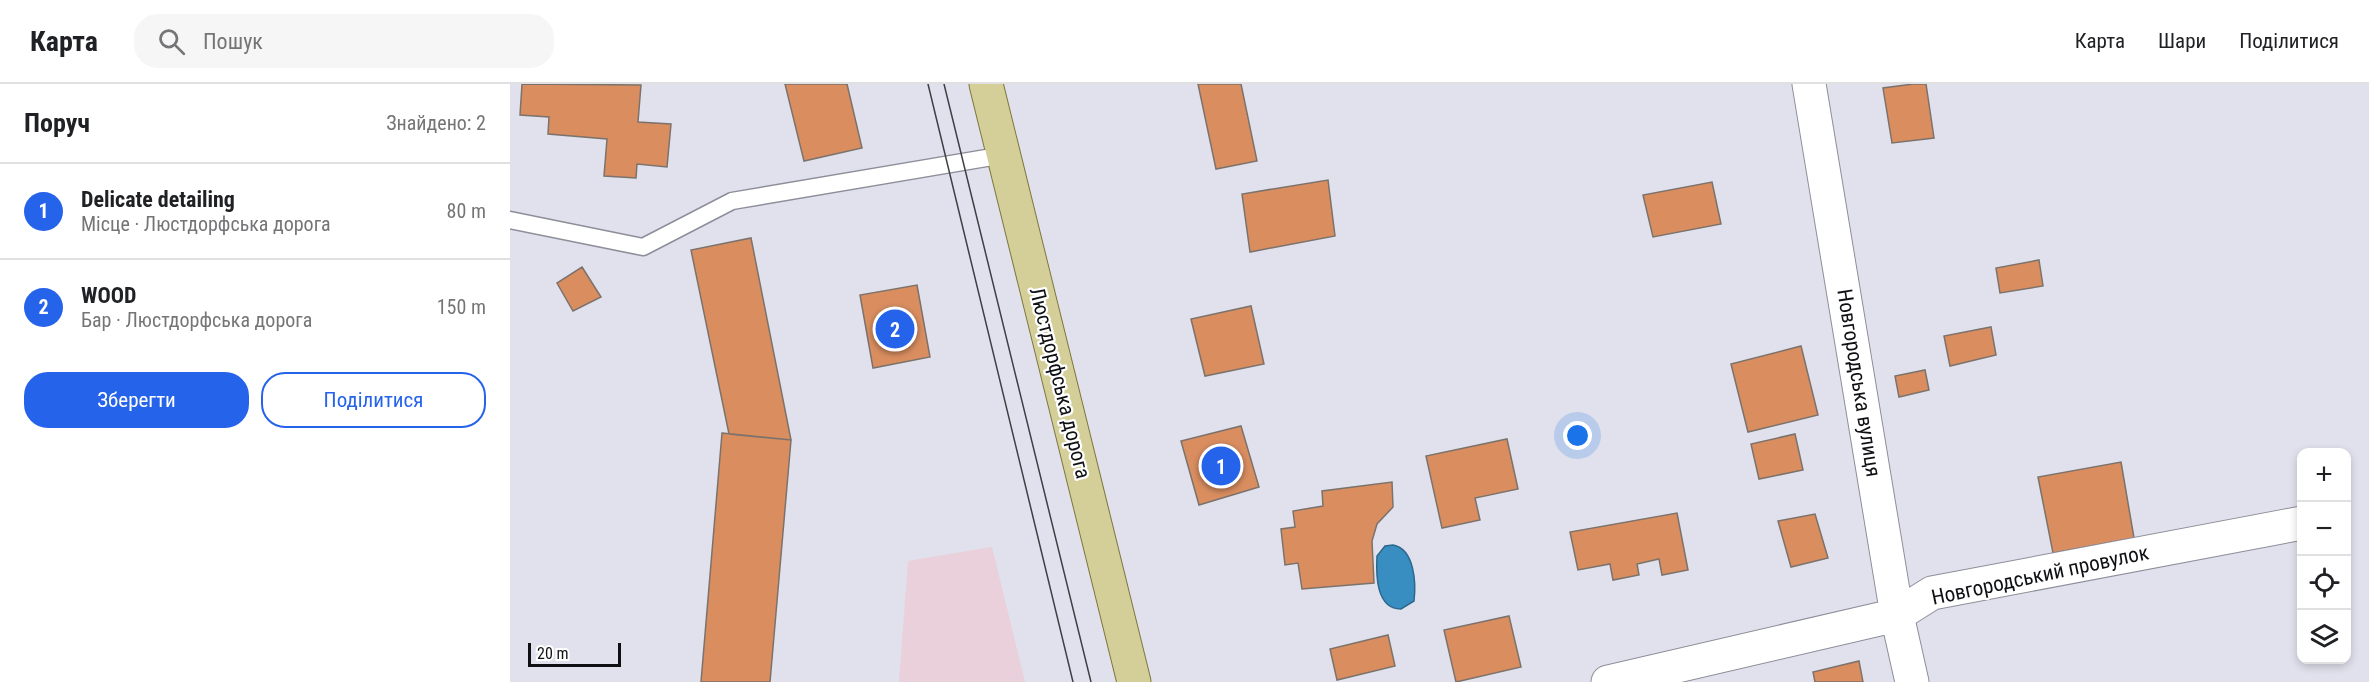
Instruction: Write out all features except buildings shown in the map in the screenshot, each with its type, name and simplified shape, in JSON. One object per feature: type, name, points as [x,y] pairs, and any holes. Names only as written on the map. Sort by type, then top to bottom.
[{"type":"main road","name":"Люстдорфська дорога","points":[[986,84],[1134,682]]},
{"type":"street","name":"Новгородська вулиця","points":[[1809,84],[1897,615],[1911,682]]},
{"type":"street","name":"Новгородський провулок","points":[[1608,682],[1897,615],[1932,592],[2297,524]]},
{"type":"lane","points":[[510,220],[644,247],[732,201],[1004,155]]},
{"type":"shaded area","points":[[992,547],[1025,682],[899,682],[908,561]]},
{"type":"water","points":[[1393,545],[1406,553],[1414,577],[1414,601],[1401,609],[1393,608],[1387,603],[1379,590],[1377,556],[1385,546]]},
{"type":"tram line","points":[[928,84],[1073,682]]},
{"type":"tram line","points":[[944,84],[1091,682]]},
{"type":"place","name":"WOOD","points":[[895,329]]},
{"type":"place","name":"Delicate detailing","points":[[1221,466]]}]
